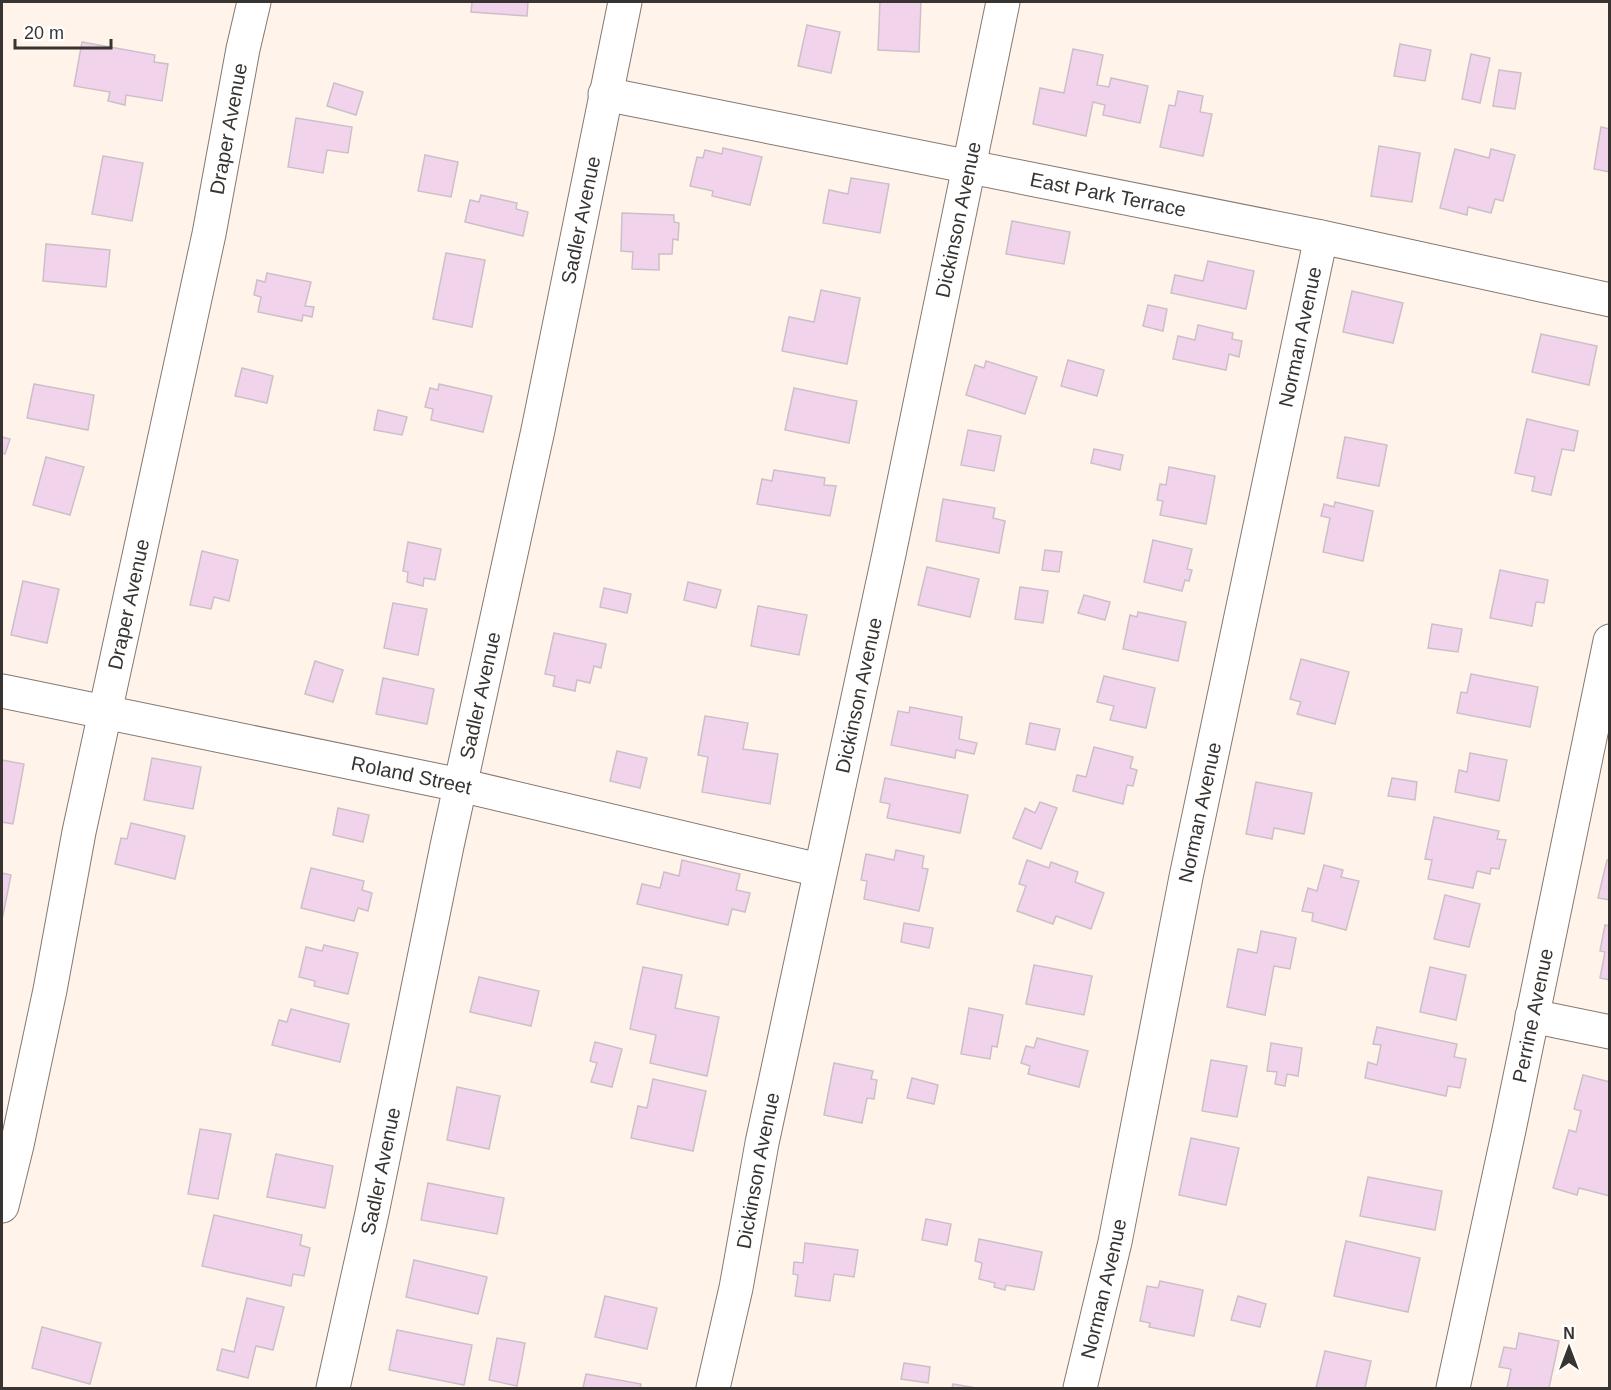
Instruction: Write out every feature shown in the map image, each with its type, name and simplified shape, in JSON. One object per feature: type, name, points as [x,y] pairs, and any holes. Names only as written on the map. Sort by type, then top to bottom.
[{"type":"street","name":"Draper Avenue","points":[[2,1206],[50,990],[79,832],[206,245],[254,2]]},
{"type":"street","name":"Sadler Avenue","points":[[333,1389],[372,1213],[460,785],[538,430],[625,2]]},
{"type":"street","name":"Dickinson Avenue","points":[[714,1389],[736,1288],[762,1143],[819,870],[889,554],[1002,2]]},
{"type":"street","name":"East Park Terrace","points":[[605,94],[1321,237],[1610,300]]},
{"type":"street","name":"Norman Avenue","points":[[1080,1389],[1114,1242],[1186,877],[1321,237]]},
{"type":"street","name":"Perrine Avenue","points":[[1453,1389],[1610,640]]},
{"type":"street","name":"Roland Street","points":[[2,691],[460,785],[819,870]]},
{"type":"street","points":[[1532,1016],[1610,1032]]},
{"type":"building","points":[[472,2],[528,2],[527,16],[471,12]]},
{"type":"building","points":[[880,2],[921,2],[919,52],[878,50]]},
{"type":"building","points":[[807,25],[840,32],[831,73],[798,66]]},
{"type":"building","points":[[82,42],[155,55],[154,62],[168,64],[162,101],[126,95],[125,105],[108,101],[110,92],[74,86]]},
{"type":"building","points":[[1400,44],[1431,50],[1425,81],[1394,76]]},
{"type":"building","points":[[1073,49],[1103,55],[1097,85],[1109,87],[1111,78],[1148,86],[1140,123],[1103,115],[1105,105],[1093,102],[1086,136],[1033,124],[1040,88],[1064,93]]},
{"type":"building","points":[[1471,54],[1490,58],[1480,103],[1462,99]]},
{"type":"building","points":[[1499,70],[1521,73],[1515,109],[1493,106]]},
{"type":"building","points":[[334,83],[363,92],[356,115],[327,106]]},
{"type":"building","points":[[1178,91],[1203,96],[1200,112],[1212,114],[1203,156],[1160,147],[1169,105],[1175,106]]},
{"type":"building","points":[[296,118],[352,127],[348,153],[327,150],[323,173],[288,167]]},
{"type":"building","points":[[1601,127],[1610,129],[1610,172],[1594,169]]},
{"type":"building","points":[[1379,146],[1420,153],[1412,202],[1371,196]]},
{"type":"building","points":[[723,148],[762,157],[750,205],[712,196],[713,191],[690,186],[697,157],[703,158],[705,150],[722,154]]},
{"type":"building","points":[[1455,149],[1489,158],[1491,149],[1515,155],[1503,201],[1495,199],[1491,213],[1468,207],[1467,215],[1440,208]]},
{"type":"building","points":[[425,155],[458,162],[451,197],[418,191]]},
{"type":"building","points":[[103,156],[143,163],[132,221],[92,214]]},
{"type":"building","points":[[851,178],[889,184],[880,233],[823,223],[829,190],[848,194]]},
{"type":"building","points":[[481,195],[517,203],[516,209],[528,212],[523,236],[465,222],[470,200],[479,202]]},
{"type":"building","points":[[622,213],[674,215],[674,222],[679,223],[678,240],[673,239],[672,254],[659,254],[659,270],[632,269],[633,252],[621,251]]},
{"type":"building","points":[[1012,221],[1070,232],[1064,264],[1006,254]]},
{"type":"building","points":[[46,244],[110,250],[106,287],[43,281]]},
{"type":"building","points":[[446,253],[485,260],[472,327],[433,319]]},
{"type":"building","points":[[1208,261],[1254,271],[1246,309],[1171,293],[1175,275],[1203,281]]},
{"type":"building","points":[[267,273],[311,282],[305,306],[314,307],[312,317],[303,315],[302,321],[258,312],[261,297],[254,295],[257,280],[265,282]]},
{"type":"building","points":[[821,290],[860,298],[847,364],[782,351],[789,317],[814,322]]},
{"type":"building","points":[[1352,291],[1403,303],[1393,343],[1343,332]]},
{"type":"building","points":[[1148,305],[1167,309],[1163,331],[1143,326]]},
{"type":"building","points":[[1198,325],[1233,333],[1232,339],[1242,341],[1239,357],[1229,354],[1226,370],[1173,359],[1178,336],[1195,340]]},
{"type":"building","points":[[1541,334],[1597,346],[1589,385],[1532,372]]},
{"type":"building","points":[[1068,360],[1104,370],[1097,396],[1061,386]]},
{"type":"building","points":[[986,361],[1037,377],[1025,414],[966,395],[975,365],[984,368]]},
{"type":"building","points":[[242,368],[273,376],[267,403],[235,396]]},
{"type":"building","points":[[34,384],[94,395],[88,430],[27,418]]},
{"type":"building","points":[[439,384],[492,396],[483,432],[431,420],[433,409],[425,407],[430,388],[438,390]]},
{"type":"building","points":[[794,388],[857,401],[849,443],[785,430]]},
{"type":"building","points":[[378,410],[407,417],[402,435],[374,430]]},
{"type":"building","points":[[1527,419],[1578,431],[1574,451],[1562,449],[1551,495],[1532,491],[1535,477],[1515,473]]},
{"type":"building","points":[[968,430],[1001,436],[994,471],[961,465]]},
{"type":"building","points":[[2,437],[10,439],[5,454],[2,453]]},
{"type":"building","points":[[1345,437],[1387,445],[1379,486],[1337,478]]},
{"type":"building","points":[[1094,449],[1123,455],[1120,470],[1091,463]]},
{"type":"building","points":[[46,457],[84,467],[70,515],[33,505]]},
{"type":"building","points":[[1169,467],[1215,476],[1206,524],[1160,515],[1163,501],[1157,500],[1160,484],[1166,485]]},
{"type":"building","points":[[774,470],[825,478],[824,485],[836,486],[830,516],[757,504],[762,479],[772,481]]},
{"type":"building","points":[[943,499],[995,508],[993,518],[1005,521],[999,553],[936,541]]},
{"type":"building","points":[[1335,502],[1373,511],[1363,561],[1323,552],[1330,518],[1321,516],[1324,504],[1334,507]]},
{"type":"building","points":[[1153,540],[1192,549],[1187,569],[1192,570],[1189,581],[1185,580],[1182,591],[1144,582]]},
{"type":"building","points":[[408,542],[441,549],[435,580],[424,578],[423,586],[407,582],[408,572],[403,571]]},
{"type":"building","points":[[1045,550],[1062,552],[1059,572],[1042,570]]},
{"type":"building","points":[[202,551],[238,560],[229,601],[214,597],[211,609],[190,605]]},
{"type":"building","points":[[927,567],[979,579],[970,617],[918,605]]},
{"type":"building","points":[[1500,570],[1548,580],[1544,603],[1536,602],[1532,626],[1490,618]]},
{"type":"building","points":[[23,581],[59,589],[47,643],[11,635]]},
{"type":"building","points":[[688,582],[721,590],[716,608],[684,600]]},
{"type":"building","points":[[1020,587],[1048,591],[1043,623],[1015,619]]},
{"type":"building","points":[[604,588],[631,594],[627,613],[600,607]]},
{"type":"building","points":[[1084,595],[1110,602],[1105,620],[1078,613]]},
{"type":"building","points":[[393,603],[427,609],[418,655],[384,648]]},
{"type":"building","points":[[758,606],[807,615],[799,655],[751,646]]},
{"type":"building","points":[[1138,612],[1186,622],[1178,661],[1123,649],[1130,615],[1137,617]]},
{"type":"building","points":[[1432,624],[1462,629],[1458,652],[1428,648]]},
{"type":"building","points":[[554,633],[606,644],[601,668],[594,666],[590,683],[577,680],[575,691],[553,686],[555,676],[545,674]]},
{"type":"building","points":[[1301,659],[1349,672],[1335,724],[1297,714],[1301,702],[1290,699]]},
{"type":"building","points":[[315,661],[343,670],[333,702],[305,694]]},
{"type":"building","points":[[1471,674],[1538,687],[1530,727],[1457,713],[1461,692],[1467,693]]},
{"type":"building","points":[[1104,676],[1155,688],[1146,728],[1110,720],[1114,706],[1097,702]]},
{"type":"building","points":[[383,678],[434,689],[427,724],[376,714]]},
{"type":"building","points":[[910,707],[962,717],[959,739],[977,743],[974,754],[956,750],[955,758],[891,745],[898,711],[909,713]]},
{"type":"building","points":[[705,716],[748,723],[743,749],[778,754],[770,804],[702,792],[708,757],[698,755]]},
{"type":"building","points":[[1030,723],[1060,729],[1055,750],[1026,744]]},
{"type":"building","points":[[1094,747],[1133,757],[1130,768],[1137,770],[1133,786],[1127,785],[1123,804],[1073,791],[1077,775],[1086,777]]},
{"type":"building","points":[[617,751],[647,758],[640,788],[610,781]]},
{"type":"building","points":[[1470,753],[1507,760],[1499,801],[1455,792],[1459,770],[1467,772]]},
{"type":"building","points":[[152,758],[201,767],[193,809],[144,800]]},
{"type":"building","points":[[2,760],[24,764],[13,824],[2,822]]},
{"type":"building","points":[[885,778],[968,795],[960,833],[887,818],[890,804],[880,802]]},
{"type":"building","points":[[1392,778],[1417,782],[1415,800],[1388,796]]},
{"type":"building","points":[[1256,782],[1312,793],[1304,834],[1274,828],[1272,839],[1246,834]]},
{"type":"building","points":[[1040,802],[1057,808],[1041,849],[1013,838],[1025,808],[1035,813]]},
{"type":"building","points":[[338,808],[369,815],[363,842],[333,835]]},
{"type":"building","points":[[1434,817],[1499,831],[1497,839],[1506,840],[1499,869],[1491,868],[1490,874],[1477,871],[1473,888],[1428,879],[1432,860],[1425,859]]},
{"type":"building","points":[[131,823],[185,836],[175,879],[115,864],[121,838],[127,839]]},
{"type":"building","points":[[896,850],[924,856],[922,868],[928,869],[919,911],[864,899],[867,881],[861,880],[866,854],[894,860]]},
{"type":"building","points":[[682,860],[740,874],[736,890],[750,893],[745,912],[732,909],[728,925],[637,904],[642,884],[660,888],[664,872],[679,876]]},
{"type":"building","points":[[1027,860],[1049,868],[1051,862],[1078,872],[1075,882],[1104,893],[1091,929],[1056,916],[1053,924],[1017,911],[1026,886],[1019,884]]},
{"type":"building","points":[[1607,860],[1610,860],[1610,900],[1598,898]]},
{"type":"building","points":[[1324,865],[1343,870],[1341,877],[1359,881],[1346,930],[1312,921],[1313,913],[1302,911],[1308,888],[1317,891]]},
{"type":"building","points":[[311,868],[364,881],[362,890],[372,893],[368,911],[358,908],[354,921],[301,908]]},
{"type":"building","points":[[2,873],[11,875],[2,920]]},
{"type":"building","points":[[1445,895],[1480,904],[1469,947],[1434,939]]},
{"type":"building","points":[[904,923],[933,928],[929,948],[901,942]]},
{"type":"building","points":[[1605,925],[1610,926],[1610,980],[1600,978],[1605,952],[1600,951]]},
{"type":"building","points":[[1261,931],[1296,938],[1290,969],[1274,966],[1265,1015],[1227,1007],[1238,949],[1257,953]]},
{"type":"building","points":[[324,945],[358,953],[348,994],[314,986],[315,981],[299,977],[306,947],[322,951]]},
{"type":"building","points":[[1034,965],[1092,976],[1084,1015],[1026,1004]]},
{"type":"building","points":[[643,967],[682,975],[675,1008],[719,1017],[707,1076],[650,1063],[656,1035],[630,1029]]},
{"type":"building","points":[[1430,967],[1466,975],[1456,1020],[1420,1012]]},
{"type":"building","points":[[479,977],[539,991],[531,1026],[470,1012]]},
{"type":"building","points":[[969,1008],[1003,1015],[997,1047],[992,1046],[990,1059],[961,1054]]},
{"type":"building","points":[[291,1009],[349,1024],[340,1062],[272,1045],[279,1020],[287,1022]]},
{"type":"building","points":[[1377,1027],[1457,1044],[1454,1057],[1466,1059],[1460,1088],[1448,1086],[1446,1096],[1365,1078],[1368,1062],[1377,1065],[1381,1045],[1373,1044]]},
{"type":"building","points":[[1037,1038],[1088,1051],[1079,1087],[1028,1074],[1030,1066],[1021,1063],[1026,1046],[1034,1048]]},
{"type":"building","points":[[595,1042],[622,1049],[612,1087],[591,1082],[597,1063],[590,1061]]},
{"type":"building","points":[[1271,1043],[1302,1048],[1298,1076],[1287,1074],[1285,1086],[1275,1084],[1277,1072],[1267,1071]]},
{"type":"building","points":[[1211,1060],[1247,1066],[1237,1117],[1202,1111]]},
{"type":"building","points":[[834,1063],[873,1071],[871,1079],[877,1080],[874,1099],[867,1098],[862,1123],[824,1115]]},
{"type":"building","points":[[1583,1075],[1610,1082],[1610,1196],[1579,1188],[1577,1195],[1553,1188],[1569,1130],[1576,1132],[1581,1111],[1574,1109]]},
{"type":"building","points":[[912,1078],[938,1085],[934,1104],[907,1098]]},
{"type":"building","points":[[653,1079],[706,1091],[693,1151],[631,1138],[638,1106],[647,1108]]},
{"type":"building","points":[[457,1087],[500,1096],[489,1149],[447,1140]]},
{"type":"building","points":[[200,1129],[231,1134],[218,1199],[188,1194]]},
{"type":"building","points":[[1191,1138],[1239,1148],[1226,1205],[1179,1195]]},
{"type":"building","points":[[276,1154],[333,1166],[325,1208],[267,1197]]},
{"type":"building","points":[[1368,1177],[1442,1191],[1435,1230],[1360,1216]]},
{"type":"building","points":[[428,1183],[504,1198],[497,1234],[421,1220]]},
{"type":"building","points":[[214,1215],[302,1235],[300,1245],[310,1248],[304,1276],[293,1274],[291,1286],[202,1266]]},
{"type":"building","points":[[926,1219],[951,1224],[947,1245],[922,1240]]},
{"type":"building","points":[[979,1239],[1042,1252],[1034,1290],[1006,1285],[1005,1290],[994,1287],[995,1283],[979,1279],[982,1263],[975,1261]]},
{"type":"building","points":[[1346,1241],[1420,1258],[1408,1312],[1334,1296]]},
{"type":"building","points":[[805,1243],[858,1250],[854,1277],[834,1274],[830,1301],[795,1296],[798,1275],[793,1274],[794,1262],[803,1263]]},
{"type":"building","points":[[414,1260],[487,1277],[478,1314],[406,1297]]},
{"type":"building","points":[[1160,1281],[1203,1290],[1194,1336],[1149,1327],[1150,1323],[1140,1321],[1147,1286],[1158,1288]]},
{"type":"building","points":[[605,1296],[657,1308],[647,1349],[595,1337]]},
{"type":"building","points":[[1238,1296],[1266,1304],[1260,1327],[1231,1320]]},
{"type":"building","points":[[247,1298],[284,1307],[273,1350],[256,1346],[248,1378],[217,1370],[222,1349],[234,1352]]},
{"type":"building","points":[[42,1327],[101,1343],[90,1384],[32,1368]]},
{"type":"building","points":[[397,1330],[472,1345],[464,1385],[389,1370]]},
{"type":"building","points":[[1519,1333],[1559,1341],[1549,1388],[1507,1388],[1511,1369],[1499,1367],[1504,1347],[1516,1349]]},
{"type":"building","points":[[497,1338],[525,1343],[517,1386],[489,1380]]},
{"type":"building","points":[[1325,1351],[1371,1361],[1365,1388],[1316,1388]]},
{"type":"building","points":[[904,1363],[930,1367],[928,1383],[901,1379]]},
{"type":"building","points":[[586,1374],[641,1384],[640,1388],[583,1388]]},
{"type":"building","points":[[953,1384],[977,1388],[952,1388]]}]
